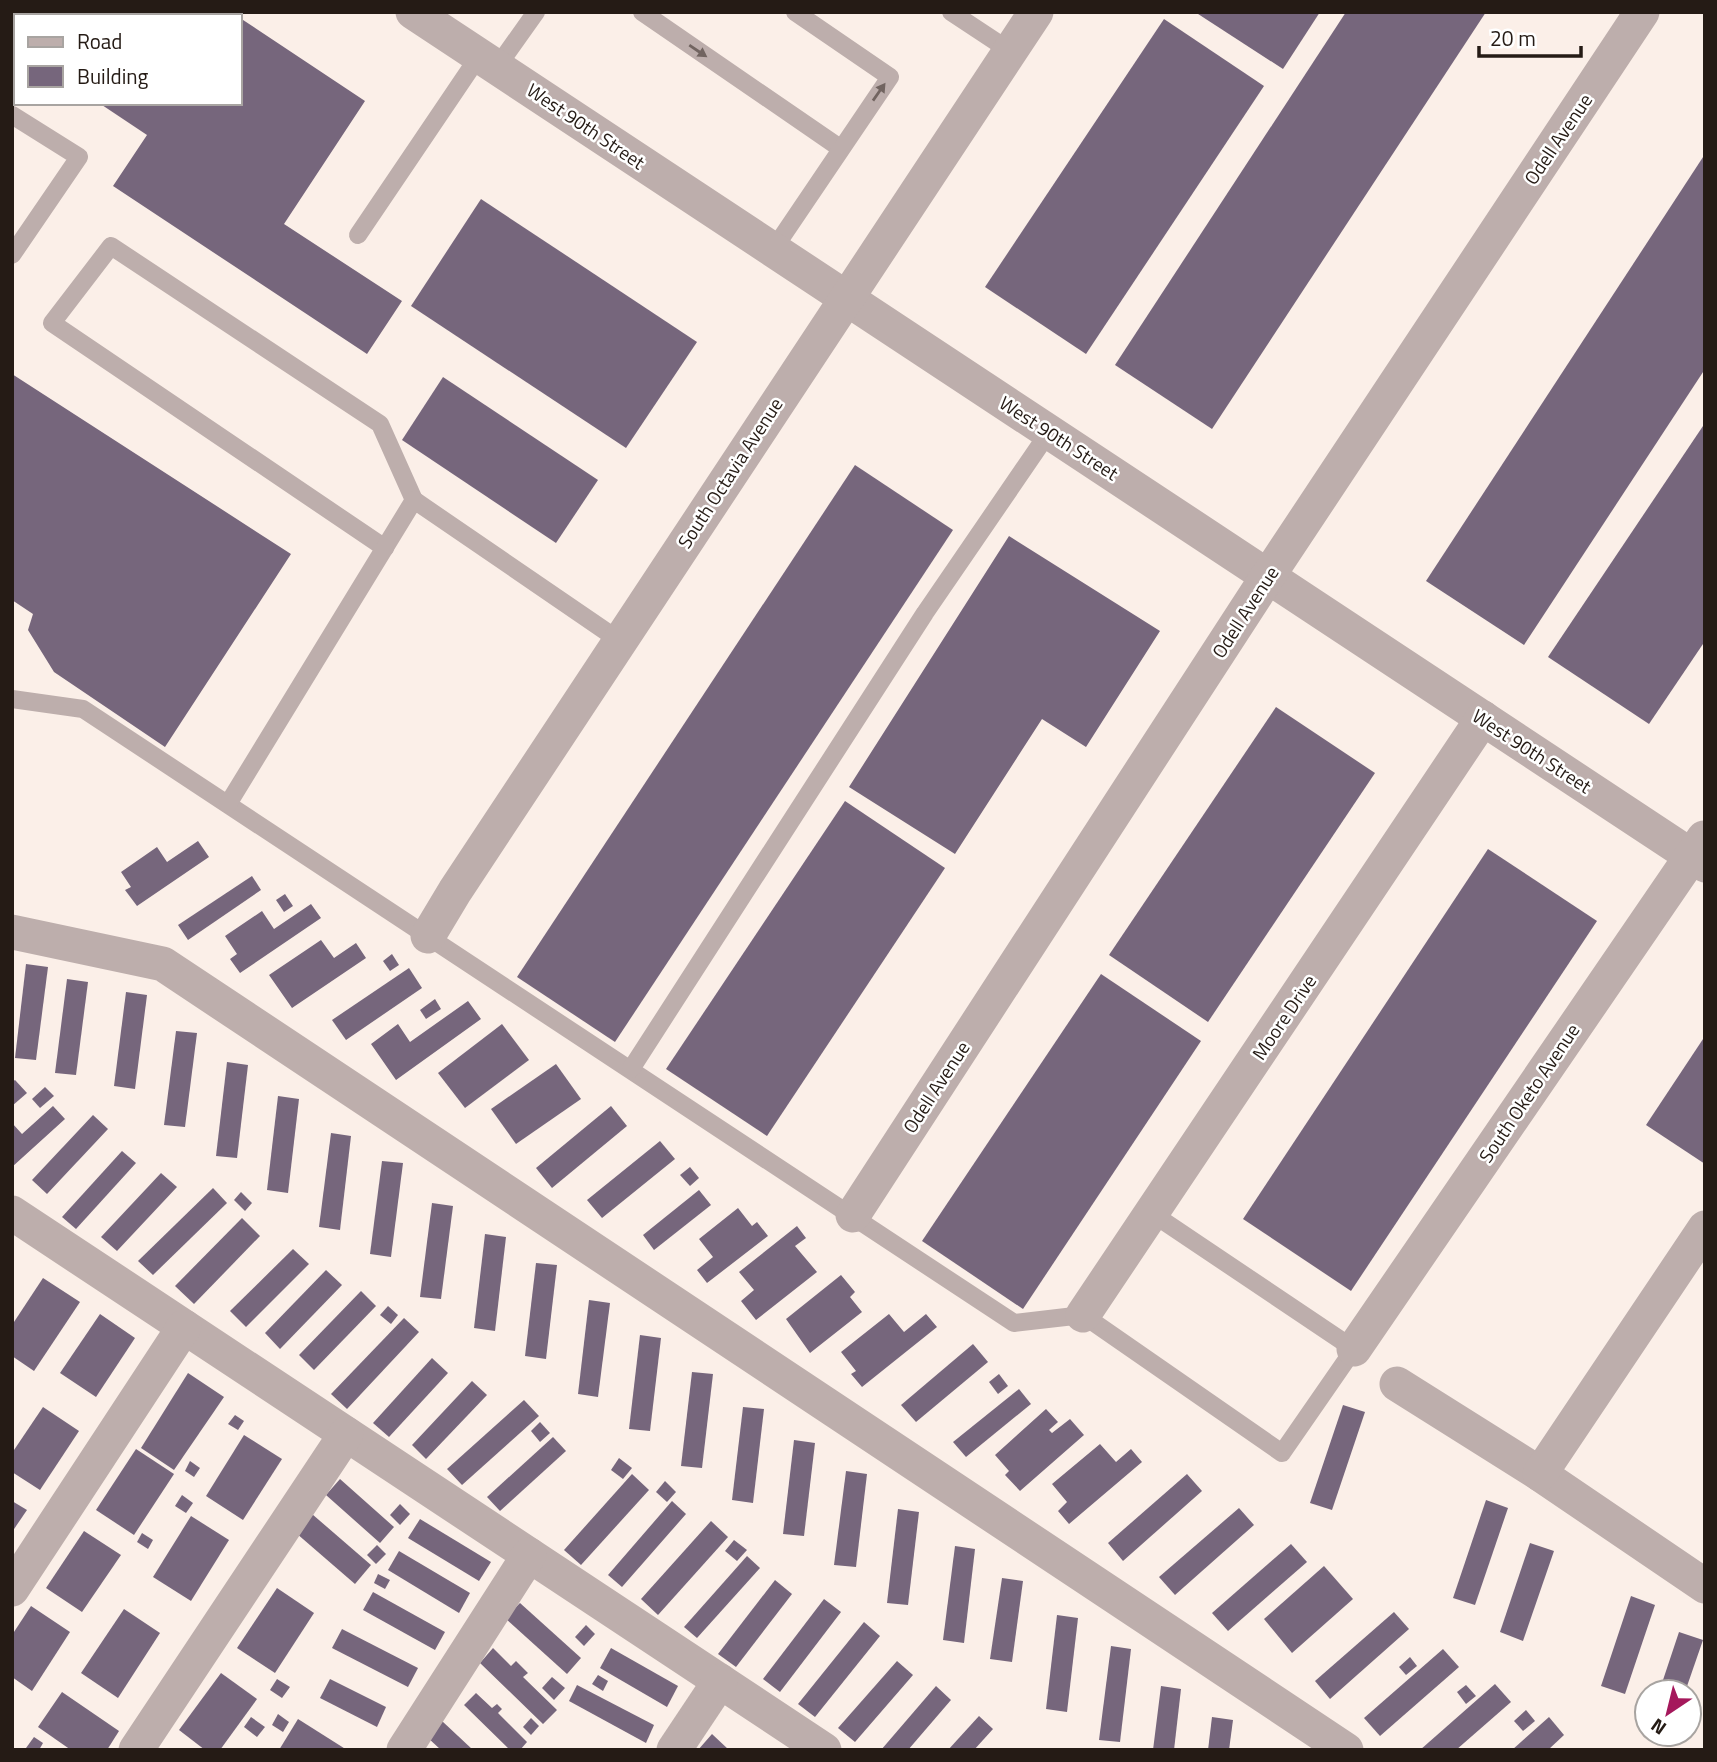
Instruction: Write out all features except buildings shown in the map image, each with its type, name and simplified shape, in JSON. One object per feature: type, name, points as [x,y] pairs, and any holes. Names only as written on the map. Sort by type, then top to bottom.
[{"type":"street","name":"West 90th Street","points":[[413,12],[1483,719],[1700,852]]},
{"type":"street","name":"South Octavia Avenue","points":[[428,936],[1036,12]]},
{"type":"street","name":"Odell Avenue","points":[[853,1215],[1268,576],[1642,12]]},
{"type":"street","name":"Moore Drive","points":[[1083,1315],[1483,719]]},
{"type":"street","name":"South Oketo Avenue","points":[[1354,1349],[1700,852]]},
{"type":"street","points":[[12,932],[163,964],[1346,1750]]},
{"type":"street","points":[[1540,1474],[1705,1228]]},
{"type":"street","points":[[18,1229],[184,1327],[824,1750]]},
{"type":"street","points":[[12,1589],[184,1327]]},
{"type":"street","points":[[1397,1384],[1540,1474],[1705,1586]]},
{"type":"street","points":[[136,1750],[346,1434]]},
{"type":"street","points":[[404,1750],[528,1555]]},
{"type":"street","points":[[674,1750],[720,1681]]},
{"type":"lane","points":[[358,235],[488,61],[536,12]]},
{"type":"lane","points":[[642,12],[840,148]]},
{"type":"lane","points":[[773,250],[890,77],[795,12]]},
{"type":"lane","points":[[951,12],[1010,51]]},
{"type":"lane","points":[[12,115],[79,158],[12,255]]},
{"type":"lane","points":[[385,548],[52,323],[111,246],[380,424],[414,500],[620,641]]},
{"type":"lane","points":[[631,1069],[925,613],[1049,432]]},
{"type":"lane","points":[[228,804],[414,500]]},
{"type":"lane","points":[[12,699],[83,709],[1014,1323],[1083,1315],[1282,1453],[1354,1349],[1153,1214]]}]
